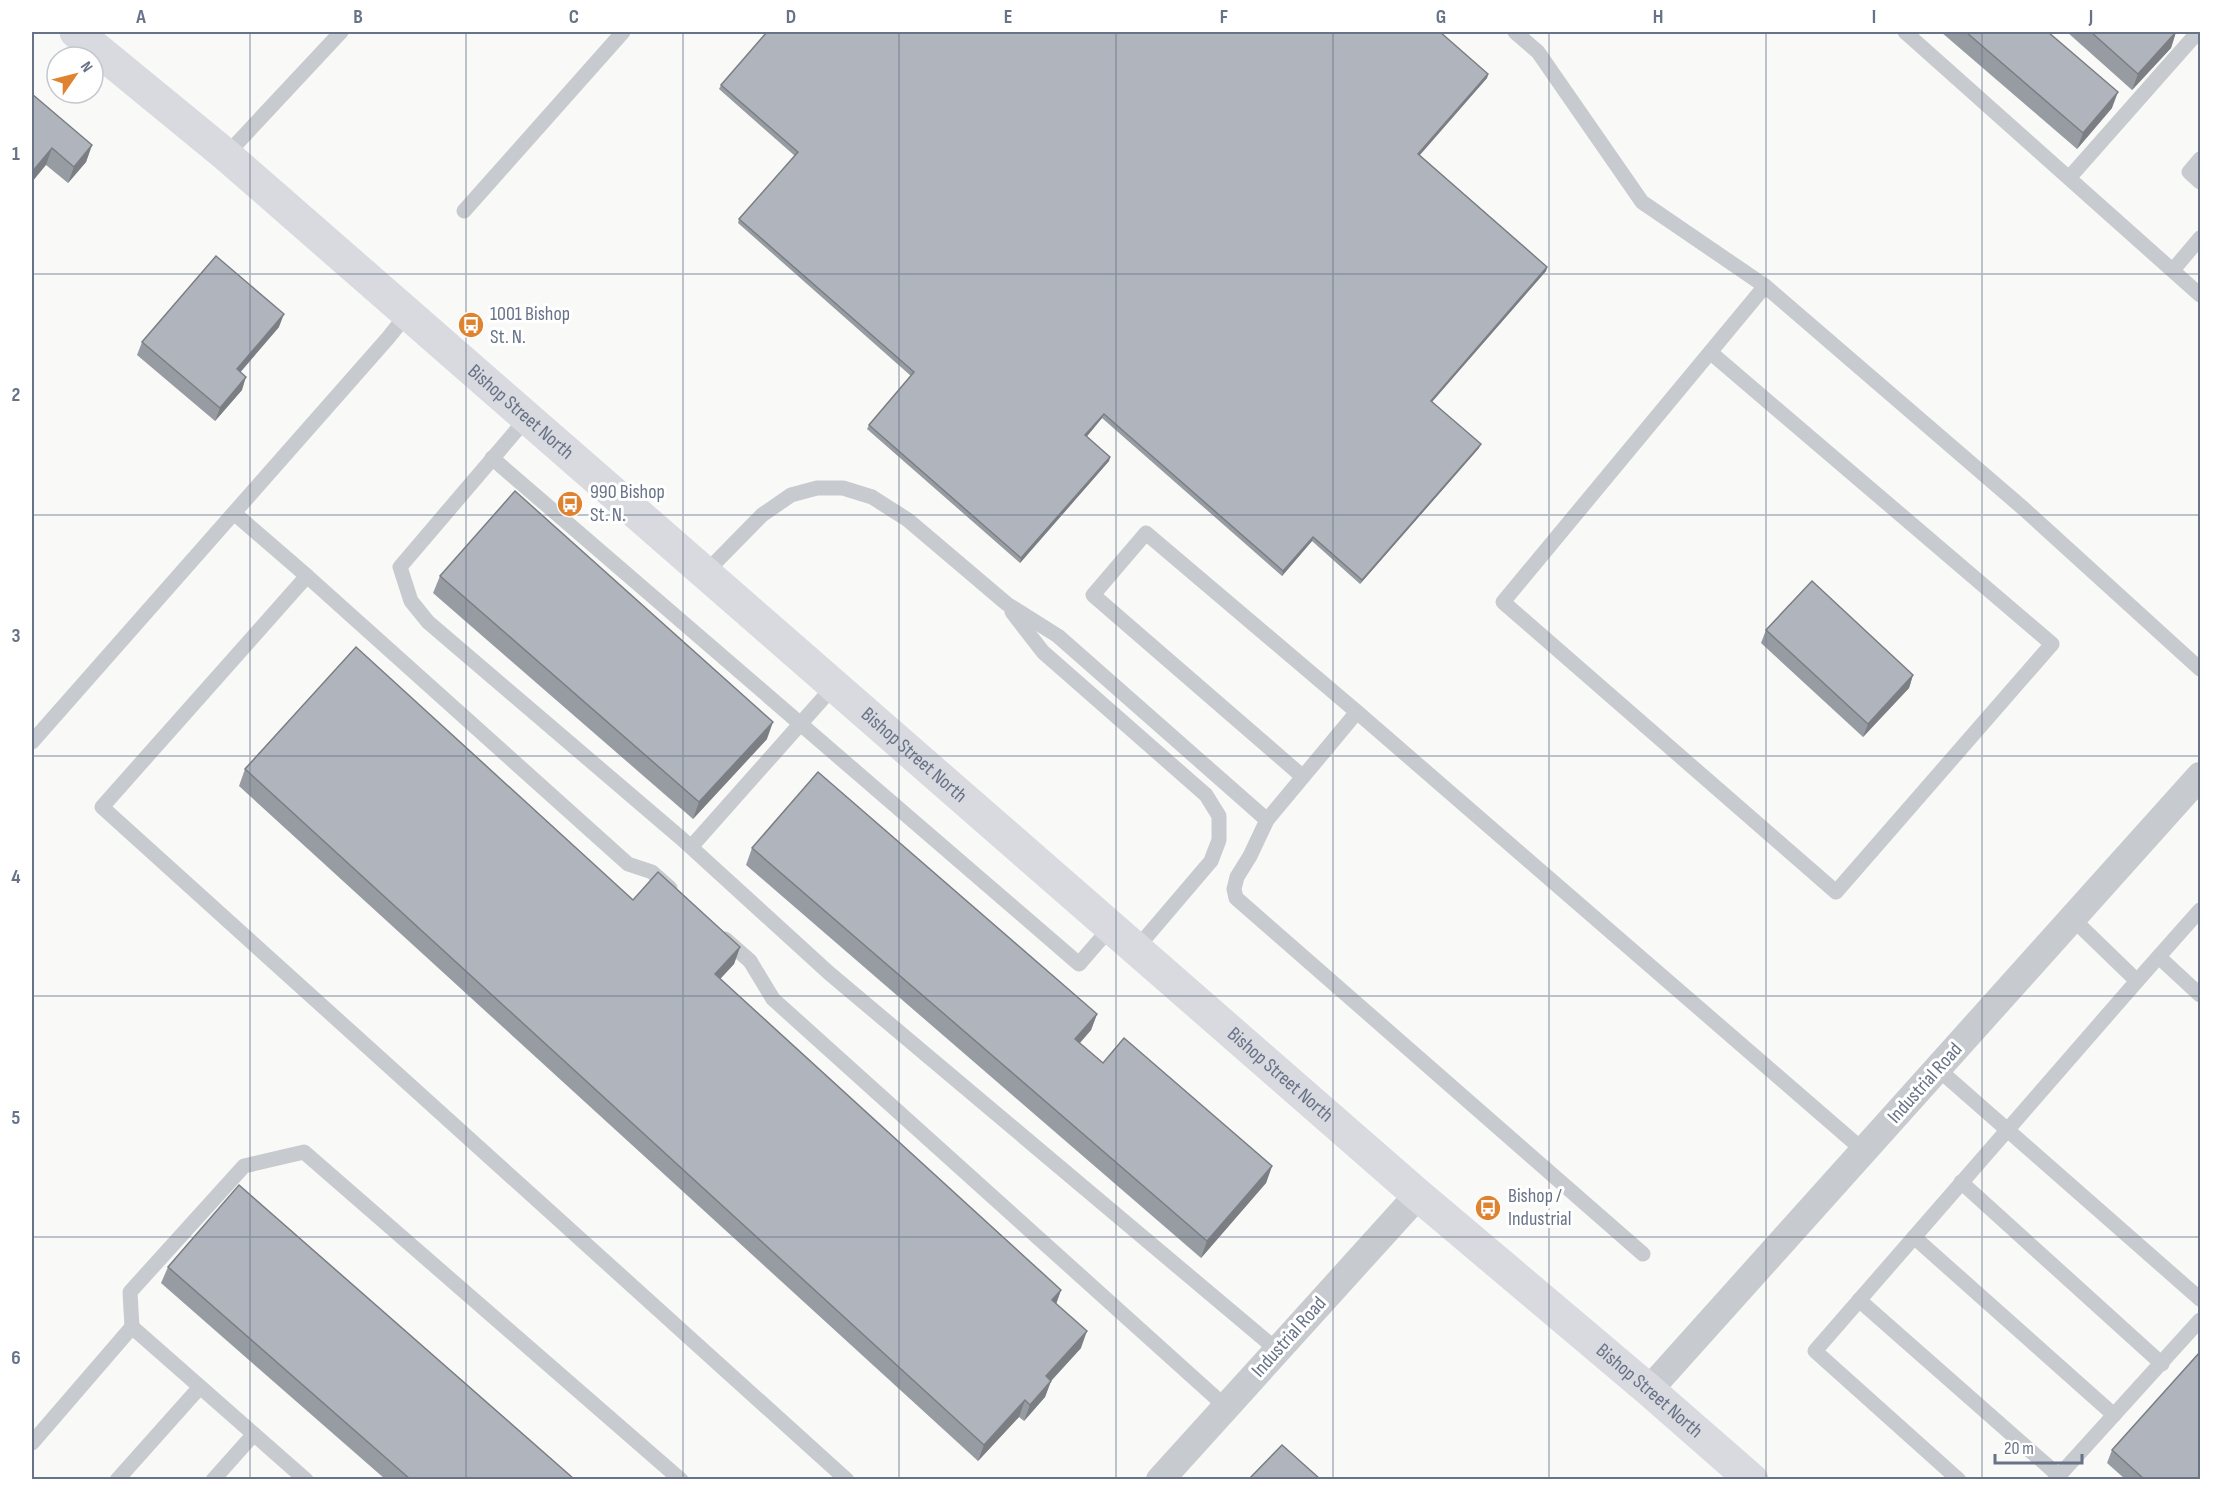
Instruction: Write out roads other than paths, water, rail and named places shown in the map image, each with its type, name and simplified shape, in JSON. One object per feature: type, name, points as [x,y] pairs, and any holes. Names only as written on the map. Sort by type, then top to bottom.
[{"type":"main road","name":"Bishop Street North","points":[[76,32],[226,155],[1418,1195],[1752,1479]]},
{"type":"street","name":"Industrial Road","points":[[1649,1390],[2200,776]]},
{"type":"street","name":"Industrial Road","points":[[1160,1479],[1418,1195]]},
{"type":"lane","points":[[226,155],[340,32]]},
{"type":"lane","points":[[464,211],[623,32]]},
{"type":"lane","points":[[1515,32],[1538,52],[1642,202],[1765,286],[2024,509],[2200,669]]},
{"type":"lane","points":[[1905,32],[2200,295]]},
{"type":"lane","points":[[2069,178],[2124,106],[2182,42],[2198,32]]},
{"type":"lane","points":[[2200,159],[2189,172],[2200,182]]},
{"type":"lane","points":[[2173,270],[2200,238]]},
{"type":"lane","points":[[1710,352],[2052,644],[1836,892],[1503,602],[1710,352],[1765,286]]},
{"type":"lane","points":[[32,741],[408,313]]},
{"type":"lane","points":[[527,418],[400,567],[404,586],[411,601],[428,622],[691,847],[829,973],[1277,1350]]},
{"type":"lane","points":[[492,458],[1079,963],[1111,927]]},
{"type":"lane","points":[[705,573],[762,515],[792,495],[817,488],[843,488],[872,497],[908,520],[1007,604],[1058,636],[1267,820]]},
{"type":"lane","points":[[234,513],[628,864],[652,872],[685,902]]},
{"type":"lane","points":[[1302,776],[1093,595],[1146,533],[1357,712],[1864,1151]]},
{"type":"lane","points":[[307,576],[102,807],[847,1479]]},
{"type":"lane","points":[[1007,604],[1043,652],[1206,795],[1219,816],[1219,840],[1211,861],[1136,949]]},
{"type":"lane","points":[[691,847],[834,686]]},
{"type":"lane","points":[[1357,712],[1267,820],[1237,877],[1234,889],[1236,898],[1643,1254]]},
{"type":"lane","points":[[1959,1479],[1815,1351],[2200,910]]},
{"type":"lane","points":[[2073,919],[2137,981]]},
{"type":"lane","points":[[718,932],[750,962],[773,999],[1226,1407]]},
{"type":"lane","points":[[2158,957],[2200,995]]},
{"type":"lane","points":[[1938,1069],[2200,1299]]},
{"type":"lane","points":[[32,1443],[132,1327],[130,1292],[244,1166],[304,1152],[681,1479]]},
{"type":"lane","points":[[1961,1182],[2162,1364]]},
{"type":"lane","points":[[1914,1237],[2114,1416]]},
{"type":"lane","points":[[1859,1300],[2056,1477],[2200,1320]]},
{"type":"lane","points":[[132,1327],[306,1479]]},
{"type":"lane","points":[[117,1479],[200,1387]]},
{"type":"lane","points":[[213,1479],[254,1434]]},
{"type":"place","name":"1001 Bishop St. N.","points":[[471,325]]},
{"type":"place","name":"990 Bishop St. N.","points":[[570,504]]},
{"type":"place","name":"Bishop / Industrial","points":[[1488,1208]]}]
